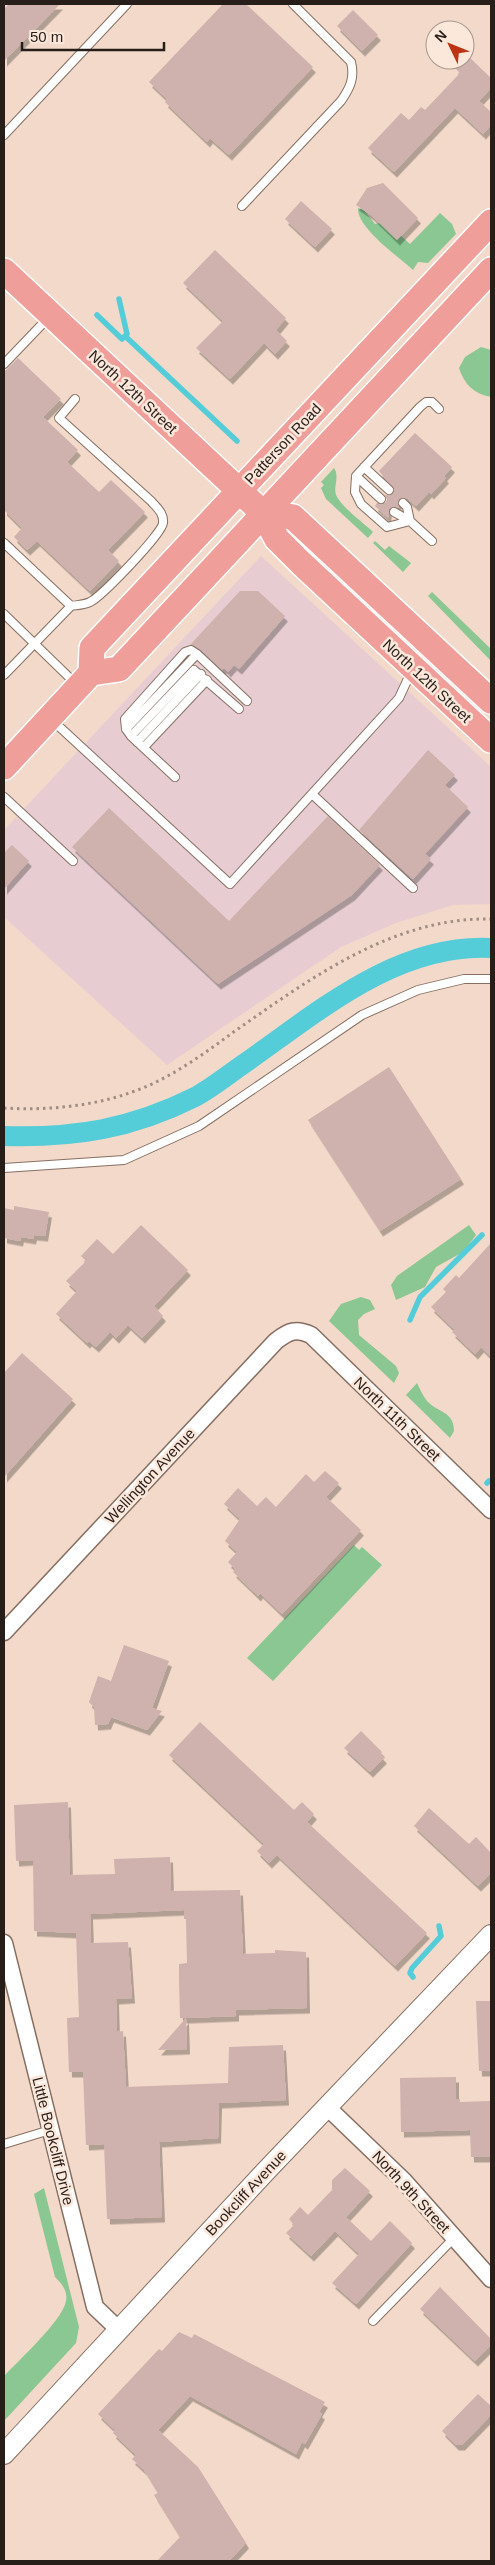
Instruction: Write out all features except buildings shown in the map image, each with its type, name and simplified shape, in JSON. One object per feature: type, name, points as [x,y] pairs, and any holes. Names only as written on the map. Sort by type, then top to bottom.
[{"type":"main road","name":"Patterson Road","points":[[84,679],[92,648],[491,222]]},
{"type":"main road","points":[[4,767],[84,679],[119,669],[488,274],[461,255]]},
{"type":"main road","name":"North 12th Street","points":[[4,271],[263,513],[277,539],[491,740]]},
{"type":"main road","name":"North 12th Street","points":[[263,513],[293,517],[491,701]]},
{"type":"main road","points":[[413,668],[432,647]]},
{"type":"street","name":"North 11th Street","points":[[301,1330],[311,1335],[491,1510]]},
{"type":"street","name":"Wellington Avenue","points":[[4,1632],[276,1341],[288,1332],[301,1330]]},
{"type":"street","name":"Bookcliff Avenue","points":[[4,2454],[327,2107],[491,1935]]},
{"type":"street","name":"Little Bookcliff Drive","points":[[4,1943],[95,2307],[119,2330]]},
{"type":"street","name":"North 9th Street","points":[[327,2107],[404,2181],[491,2279]]},
{"type":"lane","points":[[4,135],[126,4]]},
{"type":"lane","points":[[242,206],[341,101],[351,87],[354,73],[351,62],[293,4]]},
{"type":"lane","points":[[4,364],[50,315]]},
{"type":"lane","points":[[4,673],[71,606],[90,602],[105,591],[163,526],[163,514],[151,500],[58,418],[75,399]]},
{"type":"lane","points":[[410,521],[387,527],[361,504],[355,492],[356,476],[426,402],[432,402],[439,408]]},
{"type":"lane","points":[[364,467],[389,490]]},
{"type":"lane","points":[[356,476],[381,499]]},
{"type":"lane","points":[[403,503],[407,507],[410,521]]},
{"type":"lane","points":[[394,512],[410,521],[432,541]]},
{"type":"lane","points":[[4,543],[71,606]]},
{"type":"lane","points":[[4,614],[35,644],[84,679]]},
{"type":"lane","points":[[175,777],[126,729],[125,719],[131,710],[185,652],[191,650],[197,654],[247,701]]},
{"type":"lane","points":[[50,718],[230,884],[399,698],[413,668]]},
{"type":"lane","points":[[137,741],[194,670],[239,710]]},
{"type":"lane","points":[[137,741],[204,677]]},
{"type":"lane","points":[[312,794],[413,888]]},
{"type":"lane","points":[[4,797],[73,861]]},
{"type":"lane","points":[[4,1168],[124,1160],[199,1126],[362,1015],[418,990],[464,979],[491,979]]},
{"type":"lane","points":[[4,2144],[50,2130]]},
{"type":"lane","points":[[374,2321],[454,2238]]},
{"type":"path","points":[[4,1108],[34,1110],[73,1107],[111,1098],[151,1084],[200,1055],[324,972],[367,948],[428,927],[456,921],[491,919]]},
{"type":"shaded area","points":[[261,556],[491,767],[491,904],[453,905],[396,923],[341,947],[167,1065],[4,917],[4,830]]},
{"type":"green space","points":[[358,208],[364,210],[375,224],[386,222],[410,244],[440,213],[452,224],[456,234],[428,263],[418,262],[413,270],[371,233],[359,216]]},
{"type":"green space","points":[[481,347],[491,350],[491,397],[485,396],[470,387],[459,368],[465,357]]},
{"type":"green space","points":[[334,468],[336,471],[336,495],[348,510],[373,532],[368,538],[326,499],[321,488],[324,485],[321,482]]},
{"type":"green space","points":[[375,541],[385,550],[389,546],[411,563],[403,572],[373,543]]},
{"type":"green space","points":[[432,592],[491,649],[491,661],[428,596]]},
{"type":"green space","points":[[469,1225],[476,1235],[463,1252],[436,1267],[425,1287],[396,1300],[391,1285],[397,1276]]},
{"type":"green space","points":[[361,1297],[370,1300],[375,1309],[364,1314],[358,1320],[359,1335],[396,1366],[399,1373],[394,1383],[329,1321],[341,1304]]},
{"type":"green space","points":[[417,1383],[427,1401],[445,1413],[451,1420],[454,1431],[450,1438],[406,1395]]},
{"type":"green space","points":[[354,1545],[359,1550],[362,1547],[382,1565],[273,1681],[247,1658]]},
{"type":"green space","points":[[44,2188],[79,2327],[76,2343],[4,2421],[4,2376],[49,2329],[57,2319],[66,2301],[65,2291],[55,2277],[34,2194]]},
{"type":"waterway","points":[[119,299],[127,334],[125,336],[237,441]]},
{"type":"waterway","points":[[97,315],[122,339],[125,336]]},
{"type":"waterway","points":[[4,1136],[79,1133],[125,1124],[148,1117],[195,1097],[208,1089],[360,984],[391,969],[423,957],[456,949],[491,948]]},
{"type":"waterway","points":[[410,1320],[420,1297],[482,1235]]},
{"type":"waterway","points":[[413,1977],[410,1973],[412,1968],[441,1936],[439,1926]]}]
